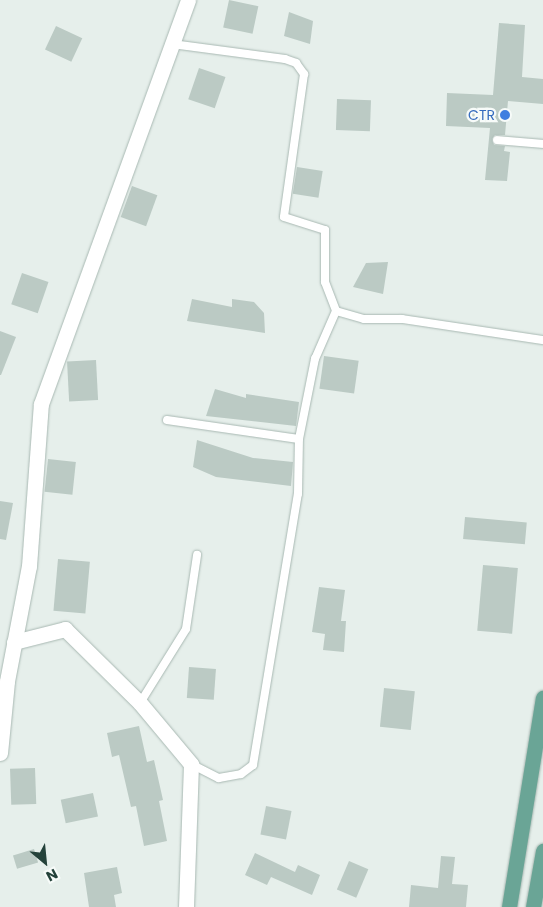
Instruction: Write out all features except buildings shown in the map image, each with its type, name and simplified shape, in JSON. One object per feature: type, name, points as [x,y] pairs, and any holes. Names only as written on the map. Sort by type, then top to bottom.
[{"type":"main road","points":[[509,907],[543,698]]},
{"type":"main road","points":[[533,907],[543,851]]},
{"type":"street","points":[[0,753],[7,682],[29,566],[41,404],[188,0]]},
{"type":"street","points":[[14,642],[66,630],[140,703],[191,764],[186,907]]},
{"type":"lane","points":[[172,44],[286,59],[296,63],[304,74],[284,217],[325,230],[325,282],[336,311],[315,360],[299,439],[298,494],[253,765],[241,774],[219,778],[191,764]]},
{"type":"lane","points":[[497,140],[543,144]]},
{"type":"lane","points":[[336,311],[364,319],[402,319],[543,340]]},
{"type":"lane","points":[[167,420],[299,439]]},
{"type":"lane","points":[[140,703],[186,629],[197,554]]},
{"type":"place","name":"CTR","points":[[505,115]]}]
